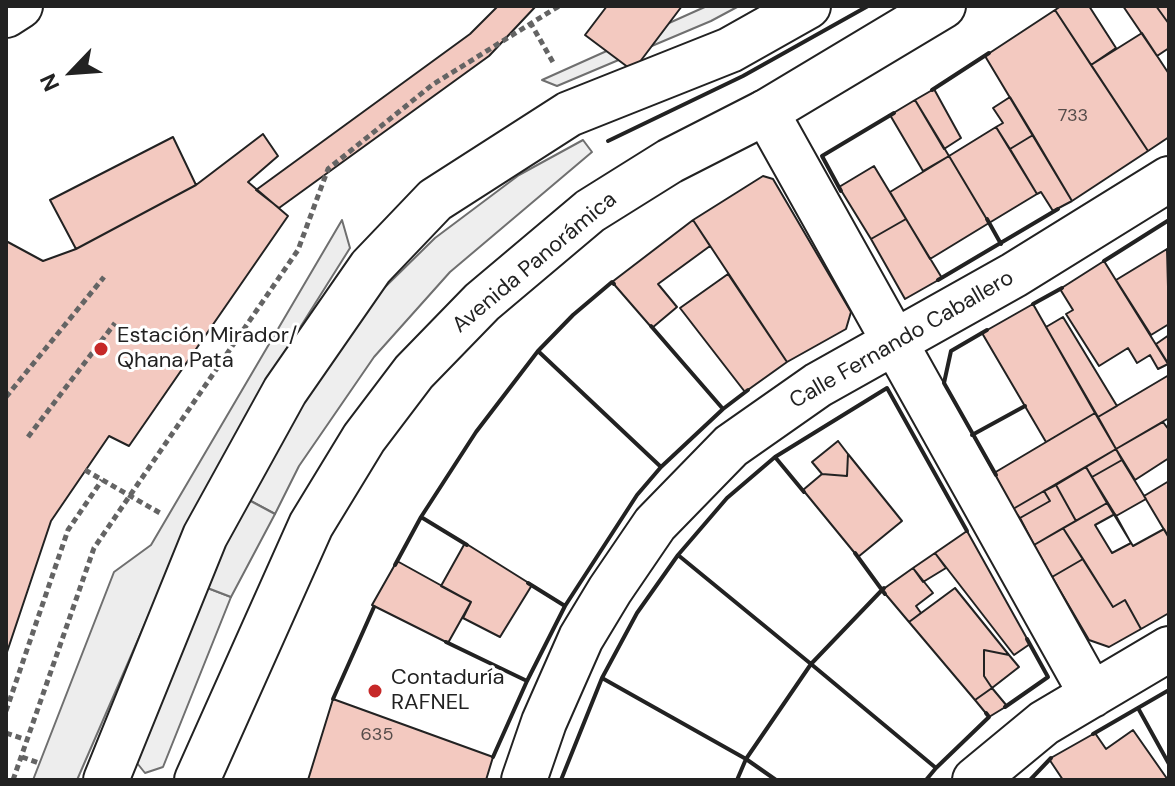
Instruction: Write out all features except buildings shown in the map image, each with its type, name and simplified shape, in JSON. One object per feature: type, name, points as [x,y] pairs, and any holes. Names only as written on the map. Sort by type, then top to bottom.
[{"type":"main road","points":[[6,15],[20,6]]},
{"type":"main road","points":[[106,780],[205,536],[285,391],[371,267],[435,200],[569,114],[730,50],[808,6]]},
{"type":"main road","name":"Avenida Panorámica","points":[[197,780],[311,525],[364,438],[414,372],[482,302],[590,211],[670,161],[766,112],[943,6]]},
{"type":"main road","points":[[766,112],[1092,695]]},
{"type":"main road","name":"Calle Fernando Caballero","points":[[524,780],[544,722],[581,638],[655,524],[731,446],[818,385],[1014,275],[1169,179]]},
{"type":"main road","points":[[975,780],[1044,723],[1169,649]]},
{"type":"path","points":[[13,780],[94,548],[298,250],[328,169],[432,85],[559,6]]},
{"type":"path","points":[[530,22],[558,72]]},
{"type":"path","points":[[6,397],[104,277]]},
{"type":"path","points":[[30,436],[115,323]]},
{"type":"path","points":[[85,470],[168,518]]},
{"type":"path","points":[[6,711],[68,530],[102,480]]},
{"type":"path","points":[[6,733],[27,740]]},
{"type":"path","points":[[22,757],[39,763]]},
{"type":"shaded area","points":[[707,6],[739,6],[711,21],[557,86],[542,80]]},
{"type":"shaded area","points":[[583,140],[592,152],[450,272],[374,357],[299,466],[275,514],[247,499],[328,360],[384,288],[435,238],[519,175]]},
{"type":"shaded area","points":[[342,220],[350,248],[262,388],[187,527],[77,780],[33,780],[114,572],[151,545]]},
{"type":"shaded area","points":[[247,499],[275,514],[231,597],[205,587]]},
{"type":"shaded area","points":[[205,587],[231,597],[163,767],[145,773],[133,758]]},
{"type":"wall","points":[[608,141],[743,76],[868,6]]},
{"type":"wall","points":[[932,90],[989,53]]},
{"type":"wall","points":[[841,191],[822,156],[894,113]]},
{"type":"wall","points":[[938,280],[1058,209]]},
{"type":"wall","points":[[987,219],[1001,244]]},
{"type":"wall","points":[[1104,261],[1169,220]]},
{"type":"wall","points":[[421,517],[476,432],[538,351],[573,315],[612,282],[614,284]]},
{"type":"wall","points":[[1033,304],[1062,288]]},
{"type":"wall","points":[[565,606],[637,495],[661,467],[723,409],[651,326]]},
{"type":"wall","points":[[987,330],[951,351],[944,383],[996,475]]},
{"type":"wall","points":[[538,351],[661,467]]},
{"type":"wall","points":[[775,457],[887,388],[967,531]]},
{"type":"wall","points":[[723,409],[748,390]]},
{"type":"wall","points":[[972,435],[1025,406]]},
{"type":"wall","points":[[678,555],[727,498],[775,457],[804,492]]},
{"type":"wall","points":[[395,565],[421,517],[467,545]]},
{"type":"wall","points":[[855,553],[882,590],[884,588]]},
{"type":"wall","points":[[602,678],[637,613],[678,555],[811,664],[882,590],[885,594]]},
{"type":"wall","points":[[527,681],[565,606],[528,583]]},
{"type":"wall","points":[[333,699],[374,607]]},
{"type":"wall","points":[[1005,707],[1048,677],[1027,639]]},
{"type":"wall","points":[[446,642],[527,681],[493,757]]},
{"type":"wall","points":[[561,780],[602,678],[746,759],[811,664],[936,768],[926,780]]},
{"type":"wall","points":[[1093,734],[1169,690]]},
{"type":"wall","points":[[1138,708],[1169,764]]},
{"type":"wall","points":[[936,768],[989,717],[986,713]]},
{"type":"wall","points":[[1030,780],[1051,758]]},
{"type":"wall","points":[[737,780],[746,759],[776,780]]},
{"type":"place","name":"Estación Mirador/ Qhana Pata","points":[[101,349]]},
{"type":"place","name":"Contaduría RAFNEL","points":[[375,691]]}]
